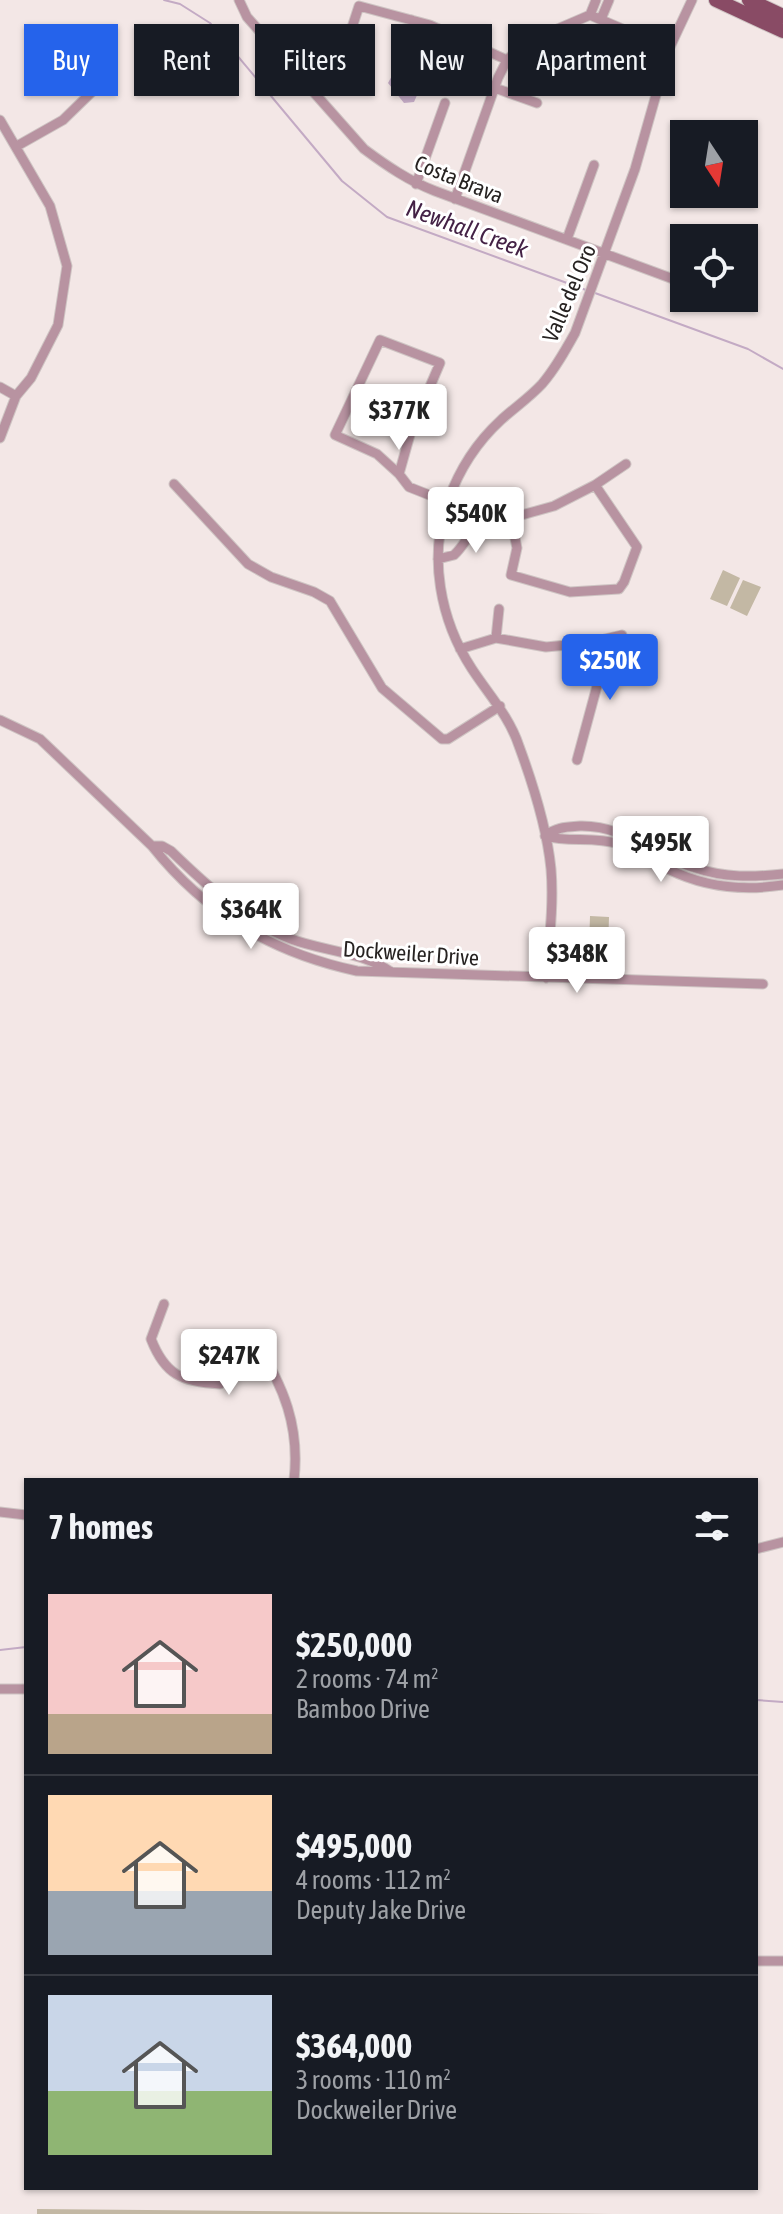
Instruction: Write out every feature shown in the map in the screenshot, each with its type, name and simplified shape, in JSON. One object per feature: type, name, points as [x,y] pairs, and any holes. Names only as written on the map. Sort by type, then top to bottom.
[{"type":"main road","points":[[716,0],[783,31]]},
{"type":"main road","points":[[749,0],[783,16]]},
{"type":"street","name":"Costa Brava","points":[[239,0],[255,26]]},
{"type":"street","points":[[590,15],[596,0]]},
{"type":"street","points":[[601,19],[609,0]]},
{"type":"street","name":"Valle del Oro","points":[[675,36],[692,0]]},
{"type":"street","points":[[353,24],[359,6],[426,24]]},
{"type":"street","points":[[455,199],[507,60],[525,43],[590,15],[612,24]]},
{"type":"street","points":[[411,24],[412,20]]},
{"type":"street","points":[[492,53],[507,60]]},
{"type":"street","points":[[495,88],[537,103]]},
{"type":"street","points":[[17,146],[63,120],[88,96]]},
{"type":"street","name":"Costa Brava","points":[[317,96],[364,149],[416,184],[670,278]]},
{"type":"street","name":"Valle del Oro","points":[[546,978],[551,869],[545,836],[512,725],[460,649],[443,602],[438,559],[447,502],[459,476],[484,437],[529,397],[551,372],[570,343],[635,169],[656,96]]},
{"type":"street","points":[[416,184],[445,103]]},
{"type":"street","points":[[0,120],[50,206],[67,266],[58,325],[31,378],[16,396],[0,438]]},
{"type":"street","points":[[567,239],[594,165]]},
{"type":"street","points":[[399,474],[411,431],[440,363],[380,340],[335,435],[377,454],[409,487],[447,502]]},
{"type":"street","points":[[0,387],[16,396]]},
{"type":"street","points":[[438,559],[454,555],[480,522],[505,516],[511,518],[554,506],[595,485],[626,464]]},
{"type":"street","points":[[174,484],[248,564],[330,601],[382,688],[442,739],[448,739],[500,706]]},
{"type":"street","points":[[511,518],[517,548],[511,575],[570,592],[619,589],[637,547],[595,485]]},
{"type":"street","points":[[496,638],[499,609]]},
{"type":"street","points":[[460,649],[496,638],[546,647],[588,643],[622,635]]},
{"type":"street","points":[[577,760],[597,686],[588,643]]},
{"type":"street","name":"Dockweiler Drive","points":[[0,720],[40,739],[152,846],[162,846],[171,851],[226,899],[273,931],[326,950],[370,961],[392,972],[763,984]]},
{"type":"street","points":[[545,836],[553,829],[563,827],[604,828],[639,840],[679,862],[711,873],[747,877],[783,874]]},
{"type":"street","points":[[545,836],[555,839],[602,839],[623,845],[684,876],[705,883],[744,888],[783,885]]},
{"type":"street","points":[[164,1304],[151,1339],[160,1360],[181,1378],[220,1384],[226,1373],[230,1349],[244,1339],[255,1342],[293,1419],[294,1478]]},
{"type":"street","points":[[0,1512],[24,1515]]},
{"type":"street","points":[[758,1548],[783,1542]]},
{"type":"street","points":[[0,1689],[24,1689]]},
{"type":"street","points":[[758,1961],[783,1961]]},
{"type":"shaded area","points":[[398,96],[417,96],[414,102],[404,103]]},
{"type":"shaded area","points":[[723,570],[740,578],[727,606],[710,599]]},
{"type":"shaded area","points":[[743,580],[761,587],[747,616],[730,608]]},
{"type":"shaded area","points":[[590,916],[609,917],[608,948],[589,948]]},
{"type":"shaded area","points":[[37,2209],[613,2214],[37,2214]]},
{"type":"waterway","name":"Newhall Creek","points":[[164,0],[180,4],[210,23],[342,181],[387,217],[586,290]]},
{"type":"waterway","name":"Newhall Creek","points":[[595,293],[748,349],[783,369]]},
{"type":"waterway","points":[[0,1650],[24,1647]]},
{"type":"waterway","points":[[758,1700],[783,1702]]}]
